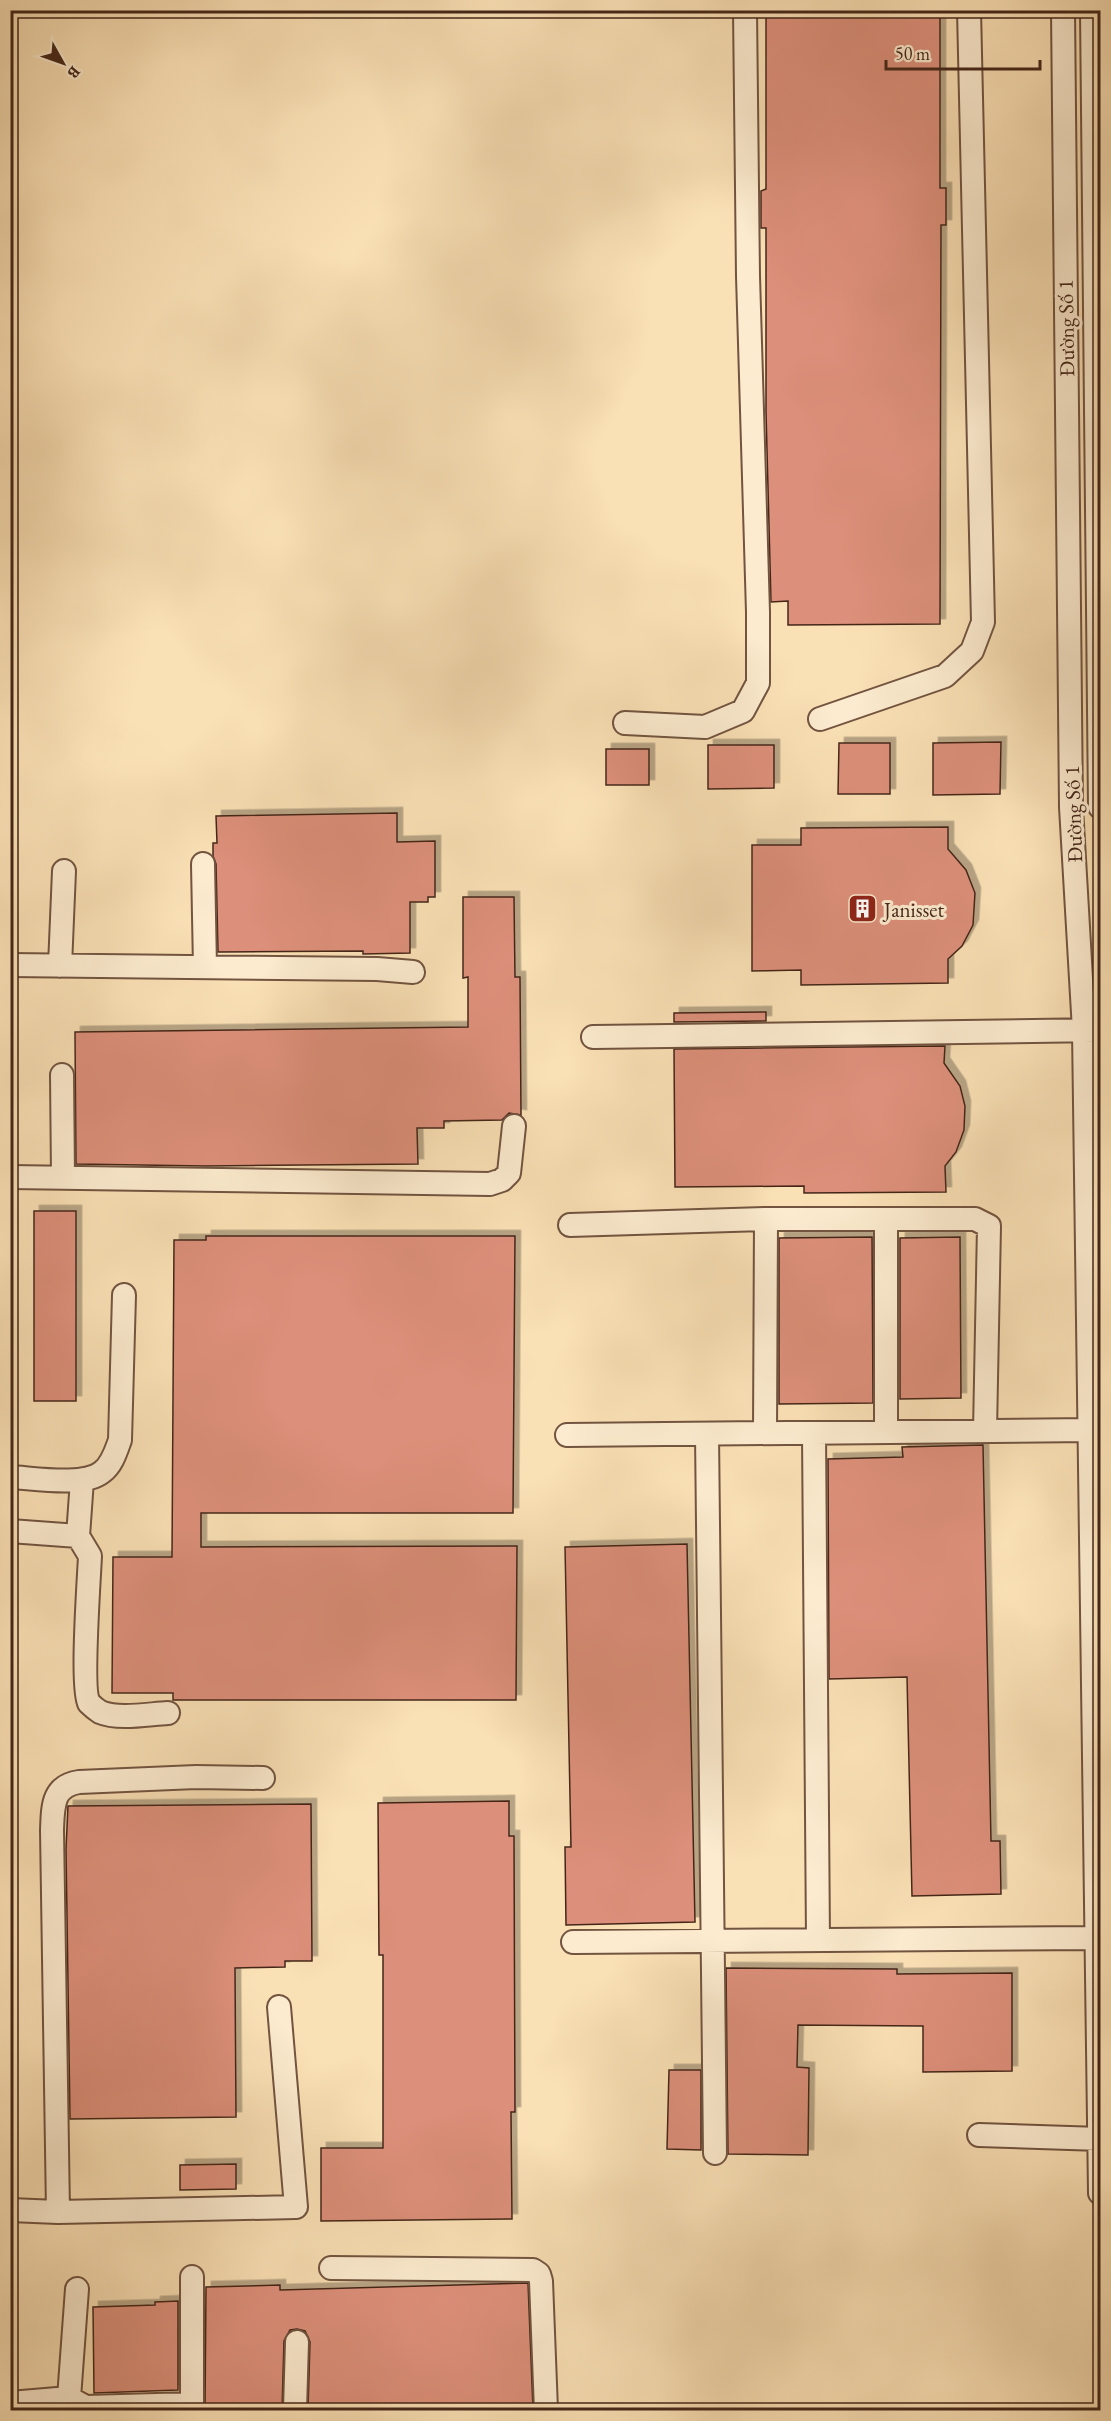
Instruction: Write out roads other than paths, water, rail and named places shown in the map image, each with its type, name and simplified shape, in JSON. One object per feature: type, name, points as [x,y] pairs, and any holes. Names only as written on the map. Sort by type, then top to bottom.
[{"type":"street","points":[[625,723],[705,727],[743,711],[758,682],[748,276],[745,10]]},
{"type":"street","points":[[820,719],[945,676],[972,651],[983,622],[969,10]]},
{"type":"street","name":"Đường Số 1","points":[[1063,10],[1071,807],[1092,1030],[1090,1430],[1101,2193]]},
{"type":"street","name":"Đường Số 1","points":[[1092,10],[1098,244],[1101,807]]},
{"type":"street","points":[[203,864],[205,967]]},
{"type":"street","points":[[60,966],[64,871]]},
{"type":"street","points":[[10,965],[377,969],[413,972]]},
{"type":"street","points":[[593,1037],[1092,1030]]},
{"type":"street","points":[[62,1075],[63,1177]]},
{"type":"street","points":[[10,1176],[490,1184],[502,1180],[509,1173],[514,1126]]},
{"type":"street","points":[[886,1219],[886,1432]]},
{"type":"street","points":[[570,1225],[766,1220],[975,1219],[989,1226],[985,1431]]},
{"type":"street","points":[[765,1433],[766,1220]]},
{"type":"street","points":[[10,1478],[82,1480],[102,1473],[113,1458],[120,1440],[124,1295]]},
{"type":"street","points":[[567,1435],[1090,1430]]},
{"type":"street","points":[[814,1433],[818,1940]]},
{"type":"street","points":[[706,1434],[715,2153]]},
{"type":"street","points":[[82,1480],[78,1536],[90,1556],[86,1686],[89,1702],[99,1712],[118,1715],[168,1713]]},
{"type":"street","points":[[10,1531],[78,1536]]},
{"type":"street","points":[[58,2211],[52,1830],[52,1809],[58,1791],[66,1784],[79,1782],[196,1777],[263,1778]]},
{"type":"street","points":[[573,1942],[1097,1938]]},
{"type":"street","points":[[10,2210],[296,2207],[279,2007]]},
{"type":"street","points":[[979,2135],[1100,2139]]},
{"type":"street","points":[[331,2268],[533,2270],[542,2280],[546,2410]]},
{"type":"street","points":[[10,2403],[192,2407],[192,2277]]},
{"type":"street","points":[[77,2289],[82,2405]]},
{"type":"street","points":[[296,2410],[297,2342]]},
{"type":"place","name":"Janisset","points":[[863,909]]}]
